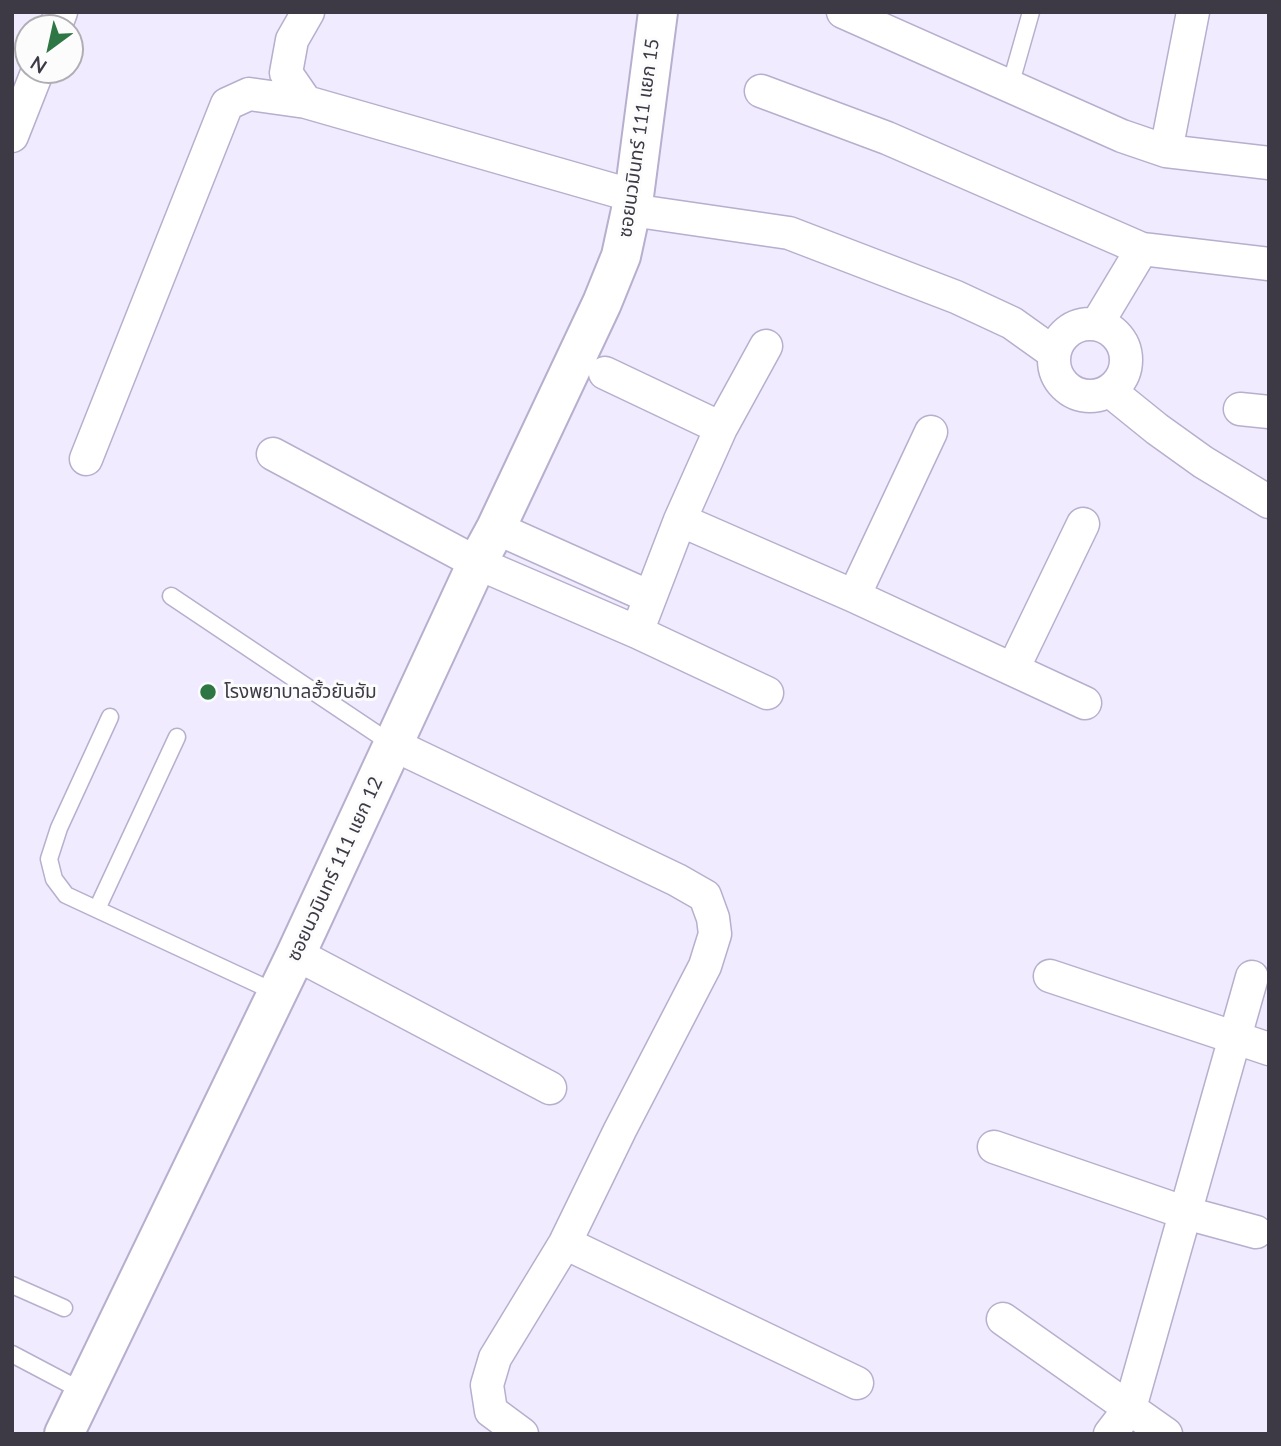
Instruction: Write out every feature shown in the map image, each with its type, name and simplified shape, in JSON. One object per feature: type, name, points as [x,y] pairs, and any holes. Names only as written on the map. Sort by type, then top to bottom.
[{"type":"street","points":[[306,103],[286,73],[292,40],[308,12]]},
{"type":"street","name":"ซอยนวมินทร์ 111 แยก 15","points":[[602,303],[621,256],[632,203],[658,12]]},
{"type":"street","points":[[843,12],[1122,136],[1166,151],[1269,163]]},
{"type":"street","points":[[1166,151],[1193,12]]},
{"type":"street","points":[[12,136],[32,84]]},
{"type":"street","points":[[761,91],[887,138],[1142,248],[1269,264]]},
{"type":"street","points":[[86,459],[227,104],[249,94],[306,103],[632,203],[789,233],[956,297],[1012,323],[1054,353]]},
{"type":"street","points":[[1097,324],[1142,248]]},
{"type":"street","name":"ซอยนวมินทร์ 111 แยก 12","points":[[70,1432],[84,1392],[296,954],[477,563],[602,303]]},
{"type":"street","points":[[1083,324],[1097,324],[1110,330],[1120,340],[1126,353],[1126,368],[1110,391],[1097,396],[1083,396],[1069,391],[1059,380],[1053,367],[1054,353],[1059,340],[1069,330],[1083,324]]},
{"type":"street","points":[[637,632],[680,520],[721,428],[766,346]]},
{"type":"street","points":[[605,373],[721,428]]},
{"type":"street","points":[[1110,391],[1203,462],[1269,502]]},
{"type":"street","points":[[854,596],[931,432]]},
{"type":"street","points":[[273,454],[477,563],[637,632],[767,693]]},
{"type":"street","points":[[680,520],[854,596],[1085,703]]},
{"type":"street","points":[[1013,669],[1083,524]]},
{"type":"street","points":[[496,528],[650,597]]},
{"type":"street","points":[[392,744],[677,880],[705,896],[713,918],[715,934],[705,966],[565,1243],[495,1358],[487,1385],[491,1411],[522,1434]]},
{"type":"street","points":[[296,954],[550,1088]]},
{"type":"street","points":[[1050,976],[1269,1049]]},
{"type":"street","points":[[1110,1434],[1130,1408],[1252,977]]},
{"type":"street","points":[[995,1147],[1186,1213],[1256,1232]]},
{"type":"street","points":[[565,1243],[857,1383]]},
{"type":"street","points":[[1003,1319],[1166,1434]]},
{"type":"lane","points":[[1010,86],[1031,12]]},
{"type":"lane","points":[[172,596],[392,744]]},
{"type":"lane","points":[[110,717],[59,828],[49,859],[54,879],[66,895],[277,993]]},
{"type":"lane","points":[[97,909],[177,737]]},
{"type":"lane","points":[[12,1285],[64,1308]]},
{"type":"lane","points":[[12,1354],[84,1392]]},
{"type":"place","name":"โรงพยาบาลฮั้วยันฮัม","points":[[208,692]]}]
